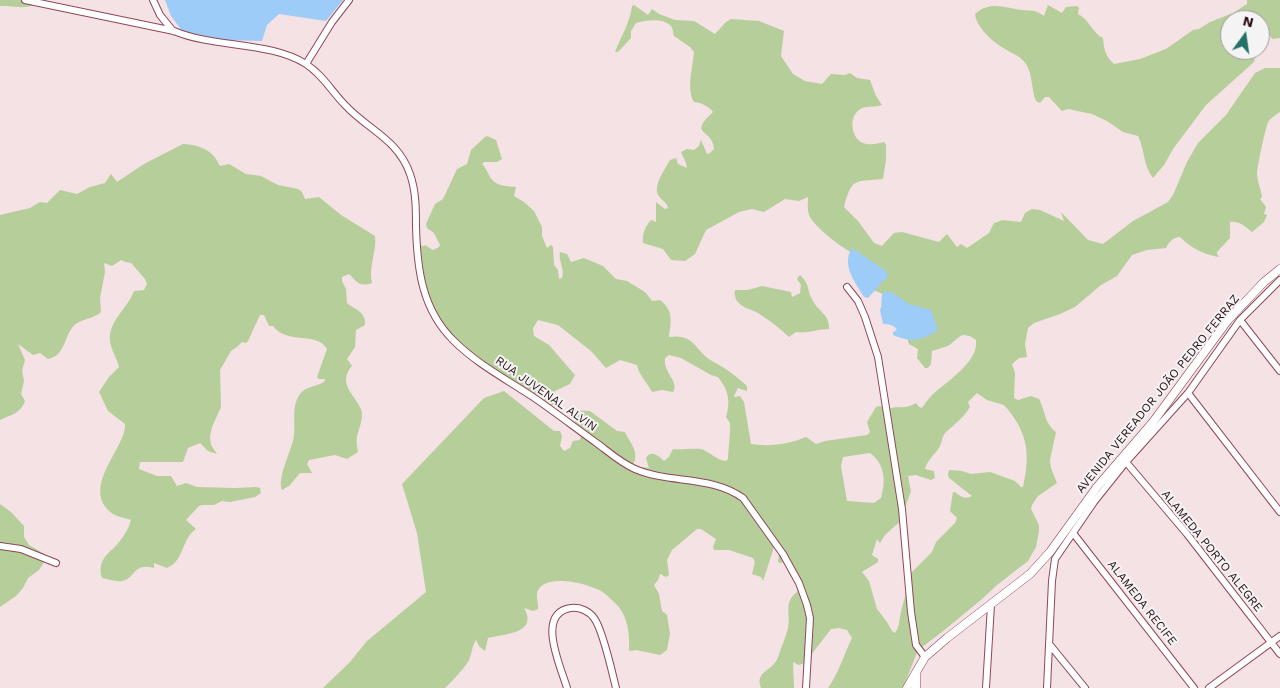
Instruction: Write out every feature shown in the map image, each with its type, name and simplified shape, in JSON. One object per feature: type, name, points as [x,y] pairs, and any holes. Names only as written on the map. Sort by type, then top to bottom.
[{"type":"main road","name":"AVENIDA VEREADOR JOÃO PEDRO FERRAZ","points":[[907,688],[925,657],[1030,574],[1050,552],[1097,487],[1153,422],[1228,320],[1264,282],[1280,269]]},
{"type":"main road","name":"AVENIDA VEREADOR JOÃO PEDRO FERRAZ","points":[[916,675],[916,688]]},
{"type":"street","name":"RUA JUVENAL ALVIN","points":[[25,0],[174,32],[193,38],[266,50],[291,57],[306,64],[330,85],[344,105],[394,146],[404,161],[414,188],[417,252],[424,290],[432,313],[454,342],[620,461],[653,475],[703,482],[723,487],[743,498],[783,554],[799,583],[807,605],[810,618],[806,688]]},
{"type":"street","points":[[153,0],[160,15],[174,32]]},
{"type":"street","points":[[306,64],[332,22],[349,0]]},
{"type":"street","points":[[1048,688],[1052,581],[1055,559],[1094,502],[1126,462],[1188,394],[1240,320],[1280,280]]},
{"type":"street","points":[[847,287],[858,301],[878,357],[902,509],[911,612],[916,645],[925,657]]},
{"type":"street","points":[[1240,320],[1280,371]]},
{"type":"street","points":[[1188,394],[1280,512]]},
{"type":"street","name":"ALAMEDA PORTO ALEGRE","points":[[1126,462],[1186,534],[1280,654]]},
{"type":"street","name":"ALAMEDA RECIFE","points":[[1073,533],[1194,688]]},
{"type":"street","points":[[0,546],[20,549],[56,563]]},
{"type":"street","points":[[986,688],[991,605]]},
{"type":"street","points":[[567,688],[551,631],[557,615],[568,608],[575,607],[588,612],[595,618],[616,688]]},
{"type":"street","points":[[1209,688],[1280,636]]},
{"type":"street","points":[[1050,645],[1085,688]]},
{"type":"green space","points":[[0,0],[44,0],[32,6],[23,7],[0,6]]},
{"type":"green space","points":[[1247,0],[1280,0],[1280,38],[1272,39],[1270,36],[1270,10],[1238,10],[1247,4]]},
{"type":"green space","points":[[634,5],[648,15],[652,9],[675,20],[694,21],[715,34],[731,19],[759,21],[784,31],[781,56],[793,74],[805,81],[822,84],[831,74],[845,75],[850,73],[857,78],[870,80],[876,96],[882,105],[859,110],[854,117],[852,126],[855,135],[861,142],[876,144],[884,142],[886,145],[883,179],[866,180],[856,183],[849,190],[844,207],[858,221],[874,243],[882,246],[894,233],[902,232],[939,242],[947,234],[957,247],[961,244],[967,248],[989,233],[994,223],[1003,220],[1021,222],[1025,213],[1032,209],[1040,210],[1064,221],[1061,212],[1088,240],[1103,244],[1133,221],[1168,202],[1198,143],[1226,115],[1255,73],[1265,68],[1280,68],[1280,112],[1268,122],[1257,173],[1262,197],[1260,199],[1266,207],[1264,214],[1267,215],[1264,222],[1252,232],[1239,223],[1230,222],[1230,238],[1217,252],[1219,257],[1198,250],[1180,237],[1172,240],[1166,248],[1147,250],[1132,255],[1117,276],[1101,285],[1075,307],[1034,323],[1028,328],[1025,344],[1027,357],[1019,358],[1012,364],[1015,373],[1014,398],[1018,400],[1031,396],[1039,399],[1049,425],[1056,432],[1050,460],[1057,483],[1038,496],[1031,509],[1039,525],[1036,547],[1028,561],[918,650],[903,688],[828,688],[852,638],[847,630],[839,628],[831,629],[811,655],[810,661],[799,665],[793,662],[794,688],[761,688],[760,678],[777,660],[785,638],[789,623],[788,608],[790,600],[797,592],[797,585],[784,562],[778,562],[779,553],[774,547],[763,581],[761,577],[752,574],[755,562],[753,558],[729,550],[714,550],[713,547],[716,539],[701,529],[697,529],[672,550],[667,560],[669,575],[666,577],[660,574],[654,585],[659,594],[662,611],[667,615],[670,634],[667,650],[660,655],[636,650],[629,651],[629,633],[624,616],[618,606],[604,593],[590,586],[560,581],[543,585],[538,590],[538,609],[533,611],[524,608],[527,623],[523,628],[510,634],[488,638],[485,651],[476,640],[469,660],[445,688],[323,688],[350,662],[367,641],[426,592],[417,533],[402,484],[484,398],[504,391],[554,431],[560,431],[562,436],[560,446],[564,451],[570,448],[573,441],[580,440],[581,436],[573,418],[572,410],[590,411],[617,431],[625,432],[635,453],[632,468],[649,468],[646,458],[648,455],[655,454],[664,461],[669,457],[673,449],[701,449],[719,459],[726,461],[728,459],[730,422],[726,417],[728,396],[724,386],[718,377],[681,358],[669,355],[665,358],[666,368],[675,388],[673,392],[662,390],[652,392],[637,365],[620,360],[606,368],[591,351],[558,325],[538,320],[533,328],[534,336],[549,345],[575,375],[570,384],[555,391],[552,397],[554,404],[551,406],[539,396],[451,342],[429,311],[423,268],[417,245],[425,245],[433,250],[439,247],[440,245],[434,233],[427,228],[426,224],[435,204],[443,199],[457,169],[467,164],[471,150],[485,137],[496,140],[502,159],[497,162],[484,162],[482,164],[491,179],[500,185],[516,187],[514,196],[534,211],[542,227],[542,236],[547,248],[551,245],[553,247],[554,265],[558,270],[559,279],[562,278],[563,274],[560,252],[567,254],[571,262],[584,258],[603,266],[616,279],[627,281],[645,292],[652,301],[660,300],[670,312],[669,337],[678,336],[694,343],[706,357],[730,372],[747,386],[747,391],[738,388],[734,396],[740,396],[744,402],[751,444],[779,444],[806,437],[816,444],[867,435],[870,432],[867,422],[876,407],[880,406],[888,409],[916,403],[922,408],[932,395],[967,364],[976,348],[976,340],[970,336],[963,335],[948,346],[932,351],[931,364],[928,368],[925,368],[917,358],[918,349],[909,344],[902,302],[873,290],[855,254],[844,248],[813,222],[808,210],[808,197],[799,201],[785,199],[764,212],[752,209],[739,212],[706,230],[695,254],[685,261],[671,260],[663,249],[643,243],[647,225],[651,220],[656,222],[656,202],[665,209],[668,208],[667,204],[659,196],[657,188],[670,160],[676,158],[678,164],[687,168],[681,152],[687,149],[694,150],[699,146],[701,140],[707,154],[714,149],[713,142],[702,129],[702,125],[713,112],[705,105],[694,102],[690,91],[690,84],[694,52],[674,36],[672,27],[667,23],[654,20],[636,23],[631,31],[631,38],[618,52],[615,52],[627,24],[632,6]],"holes":[[[977,393],[987,400],[1004,405],[1018,424],[1027,453],[1023,487],[1015,481],[990,472],[971,474],[949,470],[949,478],[972,496],[965,498],[953,492],[950,511],[957,518],[955,523],[936,542],[932,552],[913,571],[906,575],[905,597],[899,625],[895,633],[877,609],[869,581],[862,572],[878,562],[878,559],[872,555],[877,539],[880,543],[885,535],[904,518],[904,511],[911,491],[908,476],[916,475],[931,480],[935,478],[934,471],[925,469],[926,466],[940,446],[945,434],[965,414],[970,407],[968,402]],[[870,453],[879,462],[883,473],[884,485],[881,498],[874,503],[847,501],[841,466],[843,457]]]},
{"type":"green space","points":[[1048,5],[1062,13],[1066,7],[1077,6],[1079,8],[1078,14],[1103,38],[1106,52],[1114,64],[1140,59],[1166,49],[1193,30],[1199,29],[1220,18],[1220,60],[1254,60],[1254,62],[1206,105],[1153,178],[1147,168],[1138,136],[1123,132],[1092,114],[1068,109],[1062,111],[1049,97],[1045,97],[1040,103],[1036,101],[1030,73],[1026,64],[988,36],[978,23],[975,14],[986,7],[997,6],[1038,12],[1044,16]]},
{"type":"green space","points":[[183,144],[205,149],[214,156],[220,166],[229,164],[246,174],[261,176],[278,185],[298,189],[302,192],[305,199],[319,197],[341,215],[375,236],[371,271],[372,283],[364,285],[349,274],[342,277],[346,289],[347,303],[359,311],[365,320],[365,325],[356,330],[355,347],[347,359],[352,366],[348,372],[346,383],[362,412],[357,438],[358,452],[347,459],[335,455],[309,460],[307,464],[312,473],[300,473],[289,486],[282,490],[282,473],[294,435],[295,405],[300,394],[305,389],[324,382],[325,379],[317,377],[327,349],[316,340],[294,337],[279,332],[273,326],[269,326],[264,315],[260,315],[248,341],[246,343],[242,342],[231,351],[220,370],[221,407],[212,427],[210,437],[211,445],[217,454],[208,451],[200,443],[188,448],[183,462],[140,462],[139,469],[157,476],[171,476],[177,486],[186,483],[197,487],[256,487],[260,488],[261,493],[255,497],[199,506],[186,520],[196,529],[191,533],[180,555],[173,564],[167,568],[154,563],[154,568],[142,567],[127,579],[114,581],[102,578],[101,565],[105,556],[124,536],[131,520],[113,514],[104,504],[100,493],[102,481],[124,433],[125,424],[108,411],[99,392],[109,377],[119,367],[110,341],[112,327],[134,291],[144,290],[147,284],[131,263],[121,260],[112,266],[104,263],[105,272],[100,298],[101,312],[75,325],[69,332],[61,351],[48,359],[40,353],[33,355],[18,344],[25,360],[22,371],[24,381],[21,394],[25,401],[18,411],[0,420],[0,215],[30,208],[40,202],[47,203],[60,190],[77,194],[90,187],[105,183],[111,174],[117,182],[144,164]]},
{"type":"green space","points":[[800,275],[807,285],[814,303],[825,316],[829,329],[796,332],[789,337],[762,316],[741,305],[735,297],[735,290],[748,290],[762,286],[791,292],[792,297],[800,293],[801,285],[797,279]]},
{"type":"green space","points":[[0,504],[11,512],[24,526],[24,537],[29,545],[48,556],[39,570],[28,578],[16,596],[0,607]]},
{"type":"water","points":[[165,0],[343,0],[326,21],[279,14],[267,25],[262,41],[225,40],[183,32],[171,16]]},
{"type":"water","points":[[852,248],[886,271],[888,276],[868,298],[864,297],[850,273],[848,261]]},
{"type":"water","points":[[883,292],[891,292],[909,304],[931,310],[938,330],[916,340],[893,335],[893,332],[897,330],[896,328],[883,324],[880,310]]}]
